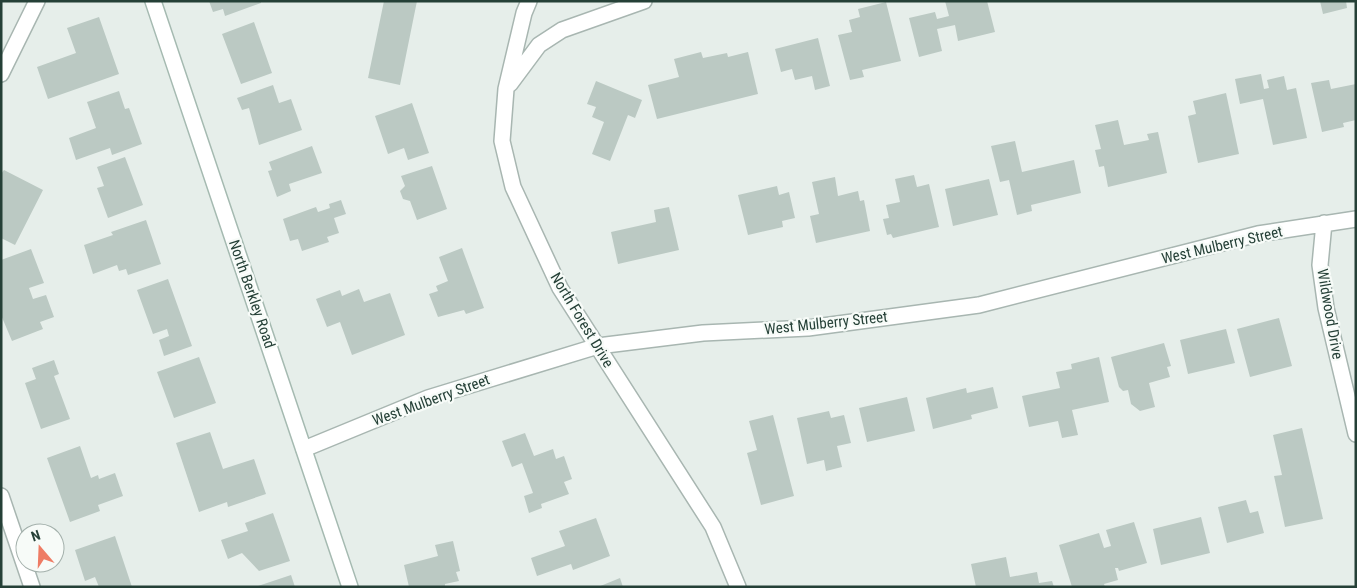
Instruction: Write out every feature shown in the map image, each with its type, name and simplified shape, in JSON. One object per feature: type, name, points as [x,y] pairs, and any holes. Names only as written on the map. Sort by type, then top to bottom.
[{"type":"street","points":[[1,74],[37,1]]},
{"type":"street","name":"North Berkley Road","points":[[153,1],[350,587]]},
{"type":"street","name":"North Forest Drive","points":[[530,1],[524,13],[506,89],[502,141],[513,187],[560,288],[713,527],[738,587]]},
{"type":"street","points":[[506,89],[539,46],[562,30],[644,1]]},
{"type":"street","name":"West Mulberry Street","points":[[304,449],[428,398],[598,346],[704,333],[808,328],[979,305],[1258,234],[1356,219]]},
{"type":"street","name":"Wildwood Drive","points":[[1324,223],[1320,265],[1326,308],[1356,434]]},
{"type":"street","points":[[1,496],[32,587]]},
{"type":"building","points":[[209,1],[261,1],[261,3],[225,16],[223,9],[213,12]]},
{"type":"building","points":[[384,1],[417,1],[400,85],[368,78]]},
{"type":"building","points":[[945,1],[987,1],[995,32],[958,41],[955,25],[937,29],[942,51],[919,57],[909,18],[935,12],[937,19],[949,16]]},
{"type":"building","points":[[1320,1],[1346,1],[1347,8],[1323,14]]},
{"type":"building","points":[[886,2],[901,61],[862,70],[864,77],[850,80],[838,35],[852,32],[849,20],[860,17],[858,9]]},
{"type":"building","points":[[99,17],[119,74],[48,99],[37,67],[76,53],[67,28]]},
{"type":"building","points":[[254,22],[272,73],[241,84],[222,34]]},
{"type":"building","points":[[818,38],[830,86],[815,90],[812,76],[795,80],[792,69],[781,72],[775,49]]},
{"type":"building","points":[[701,52],[703,58],[727,53],[728,57],[748,52],[758,94],[657,119],[648,85],[679,77],[674,59]]},
{"type":"building","points":[[1261,74],[1264,89],[1269,88],[1267,80],[1284,76],[1287,90],[1296,88],[1307,138],[1273,145],[1263,99],[1240,104],[1235,79]]},
{"type":"building","points":[[1329,80],[1331,89],[1356,84],[1356,120],[1343,123],[1344,127],[1322,132],[1311,83]]},
{"type":"building","points":[[596,81],[642,100],[635,118],[628,115],[610,161],[592,154],[604,122],[592,117],[596,107],[587,104]]},
{"type":"building","points":[[273,85],[279,103],[291,99],[302,130],[259,145],[249,108],[242,110],[237,98]]},
{"type":"building","points":[[119,91],[125,109],[129,108],[142,144],[112,155],[110,148],[76,160],[69,138],[96,128],[87,102]]},
{"type":"building","points":[[1226,93],[1239,154],[1198,163],[1188,116],[1196,114],[1193,101]]},
{"type":"building","points":[[412,103],[429,153],[408,160],[404,148],[388,154],[375,116]]},
{"type":"building","points":[[1118,120],[1124,145],[1149,140],[1147,134],[1158,132],[1167,173],[1108,187],[1104,166],[1099,167],[1095,150],[1101,149],[1095,125]]},
{"type":"building","points":[[1015,141],[1022,172],[1074,160],[1081,193],[1031,205],[1032,211],[1017,215],[1009,180],[1000,182],[991,146]]},
{"type":"building","points":[[312,146],[322,173],[289,184],[291,191],[277,197],[268,171],[272,170],[269,162]]},
{"type":"building","points":[[125,157],[143,205],[108,218],[97,188],[104,186],[97,167]]},
{"type":"building","points":[[432,166],[447,209],[417,220],[410,201],[403,199],[400,191],[405,186],[401,176]]},
{"type":"building","points":[[4,170],[43,190],[15,245],[1,238],[1,174]]},
{"type":"building","points":[[914,175],[917,187],[929,184],[939,227],[893,238],[891,234],[887,235],[883,219],[889,218],[886,205],[900,202],[895,179]]},
{"type":"building","points":[[835,177],[838,196],[858,191],[860,201],[864,200],[870,231],[816,243],[810,216],[819,214],[812,182]]},
{"type":"building","points":[[989,179],[998,215],[953,226],[945,189]]},
{"type":"building","points":[[777,186],[779,195],[789,192],[795,218],[782,221],[783,227],[748,235],[738,195]]},
{"type":"building","points":[[341,200],[346,214],[334,218],[339,233],[327,237],[329,242],[302,251],[298,239],[290,241],[283,219],[316,207],[318,212],[330,208],[329,204]]},
{"type":"building","points":[[669,207],[679,250],[618,264],[611,232],[656,222],[654,210]]},
{"type":"building","points":[[146,220],[161,264],[128,275],[126,269],[119,271],[117,265],[93,274],[84,245],[113,235],[111,232]]},
{"type":"building","points":[[462,248],[484,308],[466,314],[464,310],[438,317],[429,294],[438,291],[436,286],[448,281],[439,257]]},
{"type":"building","points":[[31,249],[44,283],[29,288],[33,299],[46,295],[54,317],[40,322],[43,329],[12,341],[1,315],[1,260]]},
{"type":"building","points":[[168,279],[192,346],[164,356],[159,340],[169,336],[167,329],[153,334],[137,290]]},
{"type":"building","points":[[359,289],[364,302],[390,293],[405,335],[352,355],[340,322],[327,327],[316,299],[340,290],[342,296]]},
{"type":"building","points":[[1279,318],[1292,366],[1250,377],[1237,329]]},
{"type":"building","points":[[1226,329],[1235,363],[1188,374],[1180,340]]},
{"type":"building","points":[[1164,343],[1171,366],[1167,367],[1170,377],[1149,383],[1155,407],[1140,411],[1131,404],[1128,390],[1123,391],[1119,387],[1111,357]]},
{"type":"building","points":[[199,357],[216,403],[174,418],[157,372]]},
{"type":"building","points":[[1099,357],[1109,402],[1072,410],[1078,435],[1062,438],[1058,421],[1029,427],[1022,396],[1060,388],[1056,372],[1072,369],[1071,364]]},
{"type":"building","points":[[54,360],[59,374],[54,376],[70,419],[41,429],[25,383],[36,379],[32,368]]},
{"type":"building","points":[[993,387],[998,408],[971,415],[972,419],[933,429],[926,398],[966,388],[967,393]]},
{"type":"building","points":[[907,397],[915,431],[867,442],[859,408]]},
{"type":"building","points":[[829,411],[831,418],[844,415],[851,443],[837,446],[842,467],[826,471],[824,460],[807,464],[797,418]]},
{"type":"building","points":[[773,415],[794,496],[761,505],[747,453],[757,450],[749,421]]},
{"type":"building","points":[[1302,428],[1323,519],[1285,527],[1274,476],[1282,475],[1273,435]]},
{"type":"building","points":[[210,432],[223,469],[254,459],[266,494],[228,507],[227,502],[199,512],[176,443]]},
{"type":"building","points":[[525,433],[534,456],[553,449],[556,459],[564,456],[572,479],[564,482],[569,494],[541,504],[542,508],[529,513],[524,496],[533,493],[522,463],[512,467],[502,441]]},
{"type":"building","points":[[80,446],[91,478],[98,475],[99,479],[115,473],[123,496],[98,505],[100,511],[70,522],[47,458]]},
{"type":"building","points":[[1246,500],[1250,513],[1258,511],[1264,533],[1227,543],[1218,507]]},
{"type":"building","points":[[273,513],[290,561],[259,571],[242,553],[228,559],[221,540],[248,531],[245,523]]},
{"type":"building","points":[[1201,517],[1210,553],[1161,565],[1153,529]]},
{"type":"building","points":[[596,518],[610,556],[573,570],[571,564],[537,576],[531,558],[565,546],[559,531]]},
{"type":"building","points":[[1134,522],[1147,563],[1119,571],[1118,568],[1115,568],[1118,580],[1104,584],[1105,587],[1072,587],[1059,545],[1099,533],[1104,548],[1111,546],[1106,530]]},
{"type":"building","points":[[115,536],[132,587],[99,587],[95,577],[85,581],[75,550]]},
{"type":"building","points":[[453,541],[460,571],[456,572],[459,581],[445,584],[445,587],[409,587],[404,565],[438,556],[435,545]]},
{"type":"building","points":[[1006,557],[1010,577],[1037,572],[1039,583],[1052,581],[1054,587],[976,587],[971,564]]},
{"type":"building","points":[[291,575],[295,587],[258,587],[258,586]]},
{"type":"building","points":[[620,578],[623,587],[598,587]]}]
